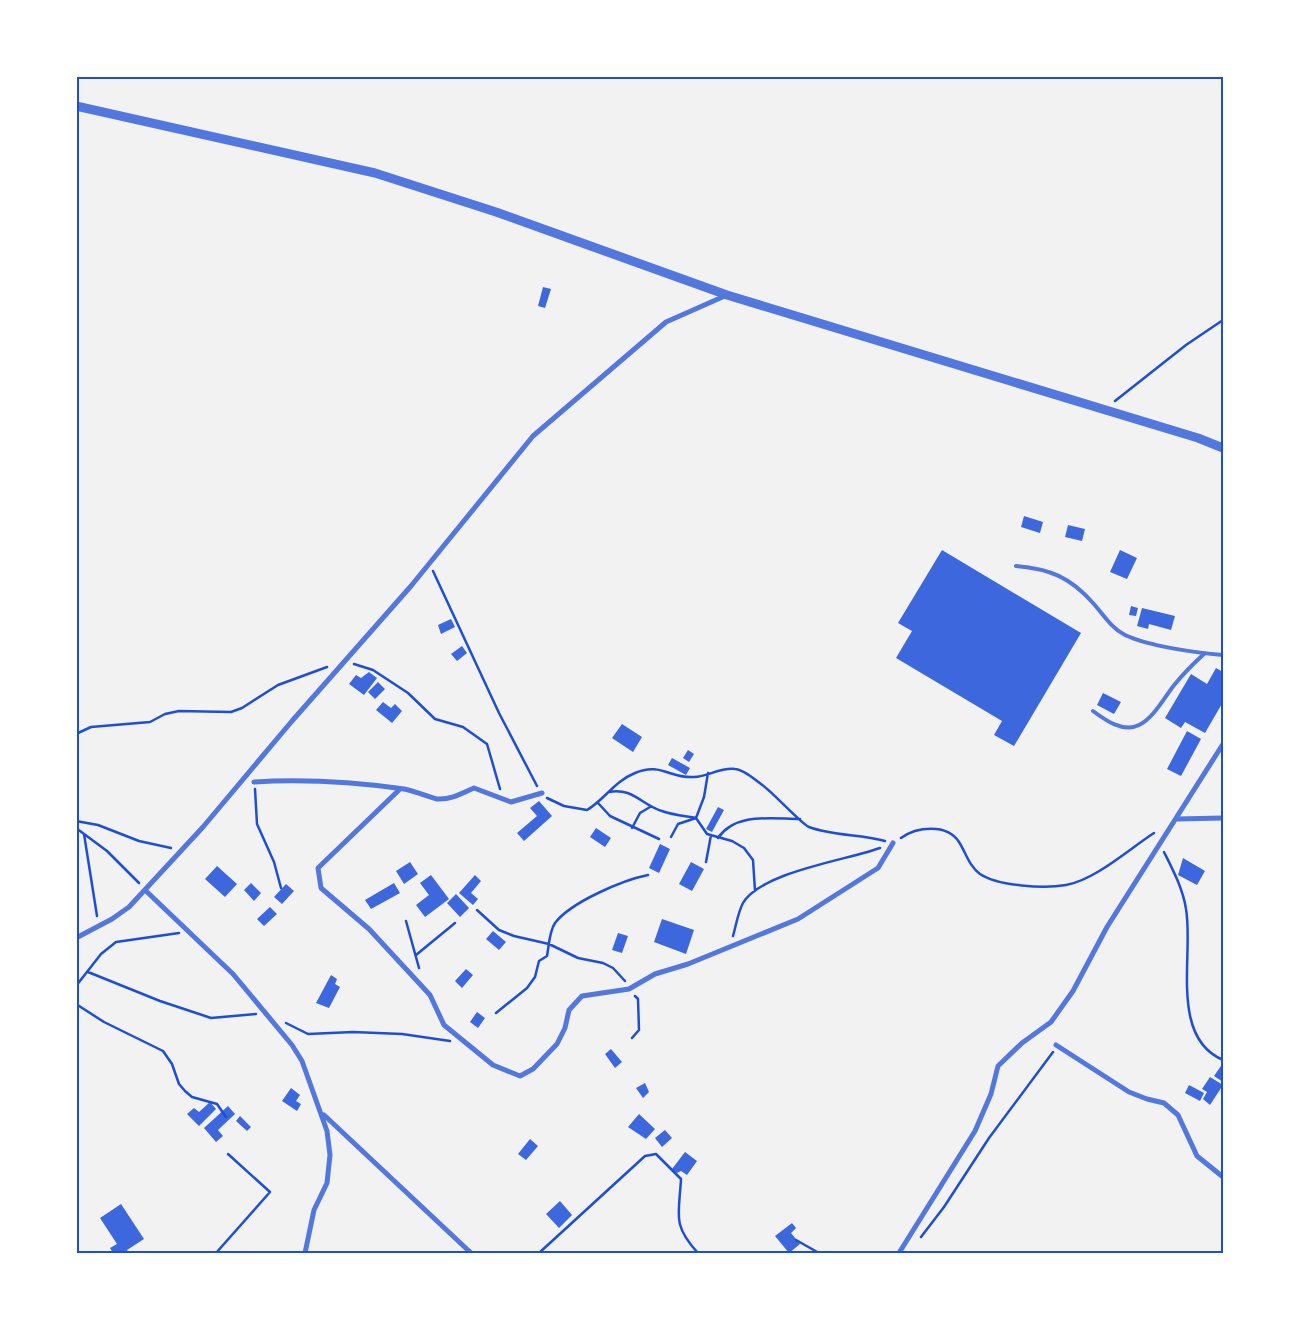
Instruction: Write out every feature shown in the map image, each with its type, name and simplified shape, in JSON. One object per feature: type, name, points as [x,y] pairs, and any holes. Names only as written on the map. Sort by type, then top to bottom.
[{"type":"street","points":[[76,106],[375,173],[496,212],[727,295],[1104,409],[1198,438],[1223,448]]},
{"type":"street","points":[[76,938],[112,919],[129,907],[146,890],[203,827],[430,564],[533,436],[666,322],[727,295]]},
{"type":"street","points":[[899,1253],[975,1131],[991,1094],[998,1066],[1022,1043],[1050,1022],[1073,991],[1107,927],[1223,744]]},
{"type":"street","points":[[254,782],[296,779],[400,789],[421,792],[438,799],[454,797],[474,788],[511,802],[542,793]]},
{"type":"street","points":[[400,789],[318,868],[321,888],[370,929],[430,996],[444,1025],[493,1065],[520,1076],[533,1069],[557,1044],[565,1028],[569,1010],[582,996],[629,989],[655,974],[688,964],[798,919],[878,868],[893,843]]},
{"type":"street","points":[[1177,818],[1223,818]]},
{"type":"street","points":[[146,890],[233,974],[292,1045],[302,1061],[327,1131],[330,1172],[314,1210],[305,1253]]},
{"type":"street","points":[[1056,1045],[1130,1092],[1164,1103],[1178,1115],[1197,1156],[1223,1177]]},
{"type":"street","points":[[322,1114],[471,1253]]},
{"type":"lane","points":[[1016,566],[1054,572],[1070,582],[1093,602],[1110,624],[1125,635],[1205,653],[1223,655]]},
{"type":"lane","points":[[1093,711],[1116,725],[1127,727],[1140,726],[1153,714],[1186,670],[1205,653]]},
{"type":"path","points":[[1104,409],[1186,345],[1223,320]]},
{"type":"path","points":[[430,564],[499,714],[542,793],[551,802],[577,810],[587,810],[598,803],[614,785],[634,773],[648,769],[661,769],[678,776],[695,778],[723,769],[737,769],[762,784],[807,827],[893,843]]},
{"type":"path","points":[[76,734],[91,727],[150,722],[165,714],[179,711],[231,712],[293,678],[344,662],[373,670],[408,693],[435,720],[463,727],[487,744],[502,798]]},
{"type":"path","points":[[696,818],[704,797],[708,773]]},
{"type":"path","points":[[254,782],[257,824],[274,862],[281,888]]},
{"type":"path","points":[[608,792],[619,790],[629,792],[650,807],[663,812],[696,818],[707,834],[732,841],[744,848],[753,860],[755,891]]},
{"type":"path","points":[[598,803],[610,816],[632,828],[659,839]]},
{"type":"path","points":[[632,828],[640,813],[650,807]]},
{"type":"path","points":[[671,837],[678,824],[696,818]]},
{"type":"path","points":[[718,838],[734,824],[753,818],[800,819]]},
{"type":"path","points":[[76,821],[98,825],[139,841],[177,851]]},
{"type":"path","points":[[76,828],[107,851],[146,890]]},
{"type":"path","points":[[729,947],[744,902],[768,882],[822,862],[854,857],[893,843],[909,832],[921,828],[944,831],[958,840],[967,860],[980,874],[1023,886],[1043,888],[1068,885],[1098,871],[1155,833]]},
{"type":"path","points":[[84,834],[99,925]]},
{"type":"path","points":[[706,862],[711,836]]},
{"type":"path","points":[[1160,844],[1180,889],[1186,910],[1189,1013],[1200,1041],[1212,1055],[1223,1060]]},
{"type":"path","points":[[496,1013],[527,988],[535,977],[539,961],[547,956],[555,923],[569,910],[603,892],[648,875]]},
{"type":"path","points":[[477,910],[499,930],[514,936],[549,944],[578,958],[603,963],[613,968],[622,976],[629,989],[638,999],[639,1030],[632,1038]]},
{"type":"path","points":[[406,920],[416,955],[422,987]]},
{"type":"path","points":[[416,955],[455,923]]},
{"type":"path","points":[[76,986],[101,954],[116,942],[189,932]]},
{"type":"path","points":[[76,1004],[104,1022],[164,1052],[185,1091],[192,1097],[218,1104],[226,1117]]},
{"type":"path","points":[[919,1240],[1056,1045]]},
{"type":"path","points":[[539,1253],[651,1153],[656,1154],[681,1180],[678,1207],[681,1232],[698,1253]]},
{"type":"path","points":[[216,1253],[270,1192],[228,1154]]},
{"type":"path","points":[[796,1240],[819,1253]]},
{"type":"building","points":[[543,287],[551,289],[545,308],[538,306]]},
{"type":"building","points":[[1024,516],[1043,522],[1040,533],[1021,527]]},
{"type":"building","points":[[1068,525],[1085,529],[1082,541],[1065,537]]},
{"type":"building","points":[[942,550],[1081,633],[1014,746],[994,735],[1002,721],[896,658],[912,631],[898,623]]},
{"type":"building","points":[[1120,550],[1137,558],[1127,579],[1110,572]]},
{"type":"building","points":[[1131,606],[1138,608],[1136,616],[1129,615]]},
{"type":"building","points":[[1142,608],[1175,616],[1171,630],[1149,624],[1148,629],[1137,626]]},
{"type":"building","points":[[451,619],[455,627],[441,634],[438,625]]},
{"type":"building","points":[[462,646],[467,653],[457,661],[451,654]]},
{"type":"building","points":[[1216,668],[1223,672],[1223,702],[1205,733],[1185,722],[1181,728],[1165,718],[1191,674],[1207,684]]},
{"type":"building","points":[[369,672],[377,678],[364,695],[349,684],[356,675],[361,678]]},
{"type":"building","points":[[378,682],[385,689],[375,699],[368,692]]},
{"type":"building","points":[[1103,693],[1121,702],[1114,714],[1097,705]]},
{"type":"building","points":[[383,702],[391,708],[395,704],[402,711],[392,723],[376,710]]},
{"type":"building","points":[[622,724],[642,737],[633,752],[612,738]]},
{"type":"building","points":[[1187,731],[1201,739],[1181,776],[1167,769]]},
{"type":"building","points":[[688,750],[694,754],[689,762],[683,758]]},
{"type":"building","points":[[672,758],[690,768],[686,775],[668,765]]},
{"type":"building","points":[[539,801],[552,816],[524,841],[517,833],[537,816],[530,808]]},
{"type":"building","points":[[718,807],[724,810],[712,832],[706,829]]},
{"type":"building","points":[[596,828],[611,838],[605,847],[590,837]]},
{"type":"building","points":[[660,844],[670,849],[659,873],[649,868]]},
{"type":"building","points":[[1183,858],[1205,871],[1197,885],[1178,875]]},
{"type":"building","points":[[410,862],[418,874],[404,884],[396,871]]},
{"type":"building","points":[[691,862],[704,869],[692,891],[679,884]]},
{"type":"building","points":[[217,866],[237,884],[225,897],[205,879]]},
{"type":"building","points":[[431,875],[449,899],[425,917],[416,905],[429,895],[420,883]]},
{"type":"building","points":[[475,875],[481,881],[471,893],[478,899],[473,905],[459,893]]},
{"type":"building","points":[[251,883],[261,893],[254,901],[244,890]]},
{"type":"building","points":[[394,883],[400,893],[371,909],[365,900]]},
{"type":"building","points":[[286,884],[294,891],[282,904],[274,897]]},
{"type":"building","points":[[456,894],[469,908],[460,917],[447,903]]},
{"type":"building","points":[[270,907],[277,914],[264,926],[257,919]]},
{"type":"building","points":[[662,919],[694,930],[686,954],[654,942]]},
{"type":"building","points":[[493,931],[506,942],[499,950],[486,939]]},
{"type":"building","points":[[618,933],[628,936],[622,953],[612,950]]},
{"type":"building","points":[[466,969],[473,975],[462,988],[455,981]]},
{"type":"building","points":[[331,975],[337,979],[335,984],[340,987],[329,1008],[316,1003]]},
{"type":"building","points":[[477,1012],[485,1018],[478,1028],[470,1022]]},
{"type":"building","points":[[611,1049],[622,1062],[615,1068],[605,1054]]},
{"type":"building","points":[[1223,1063],[1223,1082],[1214,1076]]},
{"type":"building","points":[[1210,1077],[1223,1085],[1210,1105],[1203,1099],[1207,1092],[1202,1089]]},
{"type":"building","points":[[645,1083],[649,1092],[643,1098],[636,1088]]},
{"type":"building","points":[[1189,1085],[1204,1093],[1200,1101],[1185,1093]]},
{"type":"building","points":[[291,1088],[300,1095],[296,1101],[301,1104],[297,1111],[282,1101]]},
{"type":"building","points":[[210,1102],[216,1109],[199,1126],[187,1114],[194,1108],[199,1112]]},
{"type":"building","points":[[228,1106],[235,1114],[218,1130],[223,1136],[216,1142],[204,1128]]},
{"type":"building","points":[[639,1114],[655,1129],[646,1139],[628,1127]]},
{"type":"building","points":[[240,1116],[251,1127],[247,1131],[236,1121]]},
{"type":"building","points":[[665,1130],[672,1138],[662,1147],[655,1138]]},
{"type":"building","points":[[530,1139],[538,1146],[526,1160],[518,1154]]},
{"type":"building","points":[[685,1152],[697,1161],[687,1175],[681,1171],[677,1173],[672,1169]]},
{"type":"building","points":[[560,1201],[572,1215],[559,1228],[546,1214]]},
{"type":"building","points":[[121,1204],[144,1239],[127,1250],[129,1253],[113,1253],[110,1248],[117,1244],[100,1218]]},
{"type":"building","points":[[792,1223],[796,1228],[791,1233],[800,1244],[789,1253],[775,1236]]}]
